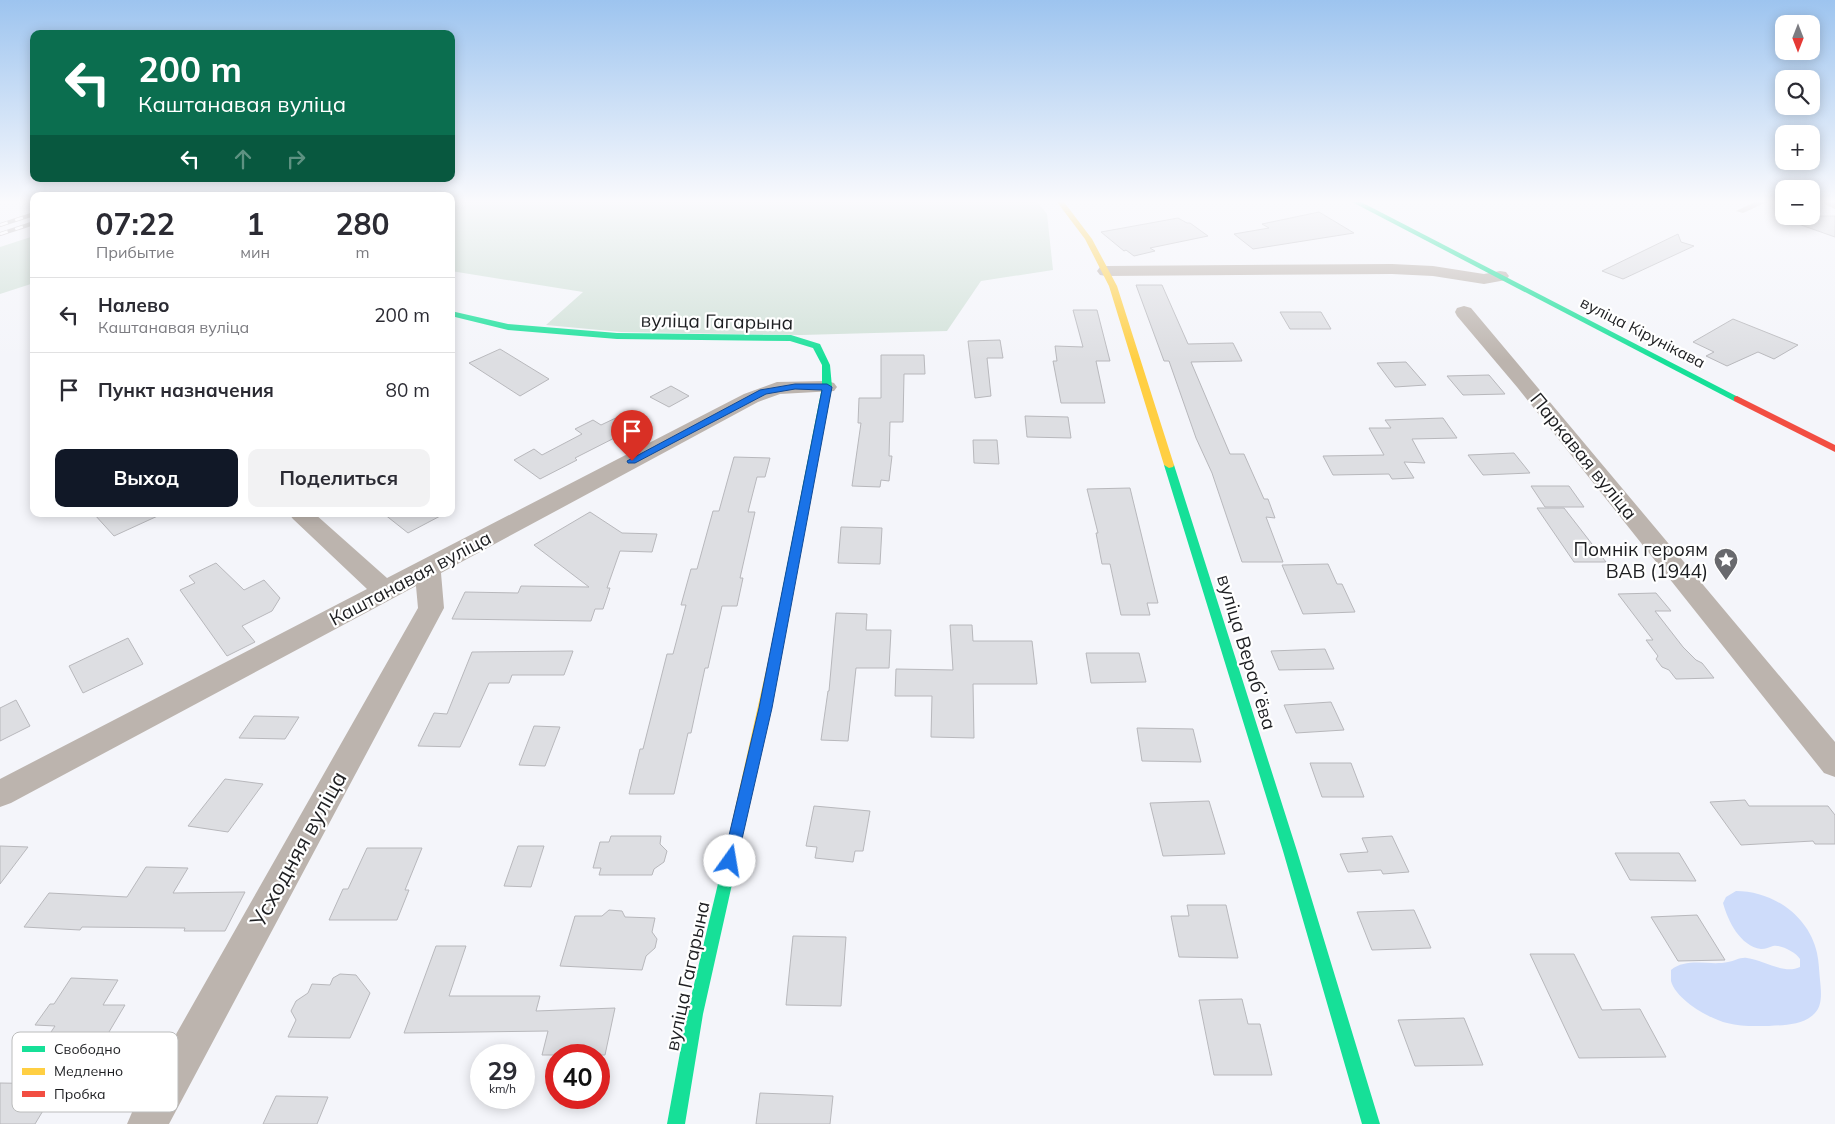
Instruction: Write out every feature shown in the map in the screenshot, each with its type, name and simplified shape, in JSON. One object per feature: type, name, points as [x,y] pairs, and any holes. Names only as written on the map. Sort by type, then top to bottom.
[{"type":"street","name":"вуліца Верабʼёва","points":[[1097,254],[1113,286],[1150,401],[1290,851],[1371,1124]]},
{"type":"street","name":"вуліца Кірунікава","points":[[1458,254],[1835,448]]},
{"type":"street","points":[[1106,271],[1392,269],[1433,271],[1484,278],[1500,276]]},
{"type":"street","name":"Паркавая вуліца","points":[[1464,312],[1835,764]]},
{"type":"street","name":"вуліца Гагарына","points":[[455,314],[508,327],[617,336],[791,338],[817,346],[826,365],[827,387],[765,708],[695,1014],[676,1124]]},
{"type":"street","name":"Каштанавая вуліца","points":[[0,794],[751,398],[777,388],[827,387]]},
{"type":"street","points":[[304,517],[385,591]]},
{"type":"street","name":"Усходняя вуліца","points":[[178,1068],[431,608],[428,570]]},
{"type":"street","name":"Усходняя вуліца","points":[[147,1124],[154,1112]]},
{"type":"shaded area","points":[[0,254],[30,254],[30,284],[0,294]]},
{"type":"shaded area","points":[[455,254],[1051,254],[1053,270],[981,281],[947,331],[801,335],[621,332],[546,325],[583,292],[455,272]]},
{"type":"water","points":[[1736,891],[1763,895],[1776,901],[1798,917],[1806,928],[1813,940],[1817,953],[1821,988],[1818,1010],[1811,1017],[1794,1024],[1769,1026],[1743,1026],[1727,1023],[1694,1008],[1674,988],[1671,981],[1671,970],[1684,964],[1721,963],[1744,958],[1754,959],[1787,969],[1800,967],[1800,959],[1788,949],[1773,946],[1761,949],[1754,947],[1741,938],[1732,925],[1723,903],[1726,897]]},
{"type":"building","points":[[1636,254],[1676,254],[1623,279],[1602,271]]},
{"type":"building","points":[[1136,285],[1162,285],[1188,344],[1233,343],[1242,361],[1191,362],[1230,454],[1244,454],[1264,499],[1268,499],[1275,518],[1266,517],[1283,562],[1242,562],[1212,473],[1196,438],[1169,361],[1164,361]]},
{"type":"building","points":[[1073,310],[1097,310],[1110,361],[1096,361],[1105,403],[1061,403],[1053,361],[1057,361],[1055,346],[1083,347]]},
{"type":"building","points":[[1280,312],[1321,312],[1331,329],[1290,329]]},
{"type":"building","points":[[1733,319],[1798,345],[1774,359],[1758,352],[1727,366],[1706,356],[1714,352],[1693,342]]},
{"type":"building","points":[[1000,340],[1003,358],[987,358],[991,396],[975,398],[968,341]]},
{"type":"building","points":[[500,349],[549,379],[520,396],[469,363]]},
{"type":"building","points":[[881,355],[924,355],[925,374],[904,374],[903,422],[890,422],[889,456],[892,456],[889,481],[881,480],[880,487],[852,486],[861,423],[858,423],[859,398],[881,398]]},
{"type":"building","points":[[1406,362],[1426,385],[1395,387],[1377,363]]},
{"type":"building","points":[[1489,375],[1505,394],[1463,395],[1447,376]]},
{"type":"building","points":[[671,386],[689,396],[669,407],[650,397]]},
{"type":"building","points":[[620,416],[636,427],[575,458],[577,460],[540,479],[514,460],[534,449],[542,455],[582,434],[575,429],[593,420],[601,425]]},
{"type":"building","points":[[1025,416],[1068,417],[1071,438],[1027,437]]},
{"type":"building","points":[[1443,418],[1457,438],[1412,439],[1425,463],[1404,462],[1414,478],[1392,479],[1389,474],[1333,475],[1323,456],[1384,455],[1369,428],[1391,428],[1385,420]]},
{"type":"building","points":[[973,440],[997,440],[999,464],[974,463]]},
{"type":"building","points":[[1514,453],[1530,473],[1483,475],[1468,455]]},
{"type":"building","points":[[734,457],[770,458],[765,477],[757,477],[748,512],[755,512],[740,578],[743,578],[737,606],[722,606],[708,668],[705,668],[691,733],[688,733],[674,794],[629,794],[640,749],[643,749],[667,654],[673,654],[686,605],[681,605],[691,569],[697,569],[713,511],[719,511]]},
{"type":"building","points":[[1531,486],[1569,486],[1584,507],[1545,507]]},
{"type":"building","points":[[1130,488],[1158,603],[1147,603],[1150,615],[1121,615],[1110,564],[1102,564],[1096,533],[1098,533],[1087,489]]},
{"type":"building","points":[[1537,508],[1564,508],[1606,562],[1574,562]]},
{"type":"building","points":[[590,512],[622,533],[657,534],[652,552],[620,551],[607,588],[610,588],[603,609],[595,609],[591,621],[452,619],[465,592],[518,593],[521,586],[589,587],[534,545]]},
{"type":"building","points":[[97,517],[155,517],[114,536]]},
{"type":"building","points":[[388,517],[438,517],[408,533]]},
{"type":"building","points":[[841,527],[882,528],[880,564],[838,563]]},
{"type":"building","points":[[216,563],[244,590],[264,580],[280,598],[272,611],[242,626],[255,642],[227,656],[180,590],[195,583],[189,576]]},
{"type":"building","points":[[1328,564],[1337,584],[1342,584],[1355,612],[1303,614],[1282,565]]},
{"type":"building","points":[[1656,593],[1671,611],[1655,611],[1683,647],[1696,660],[1702,663],[1714,678],[1676,679],[1669,670],[1662,667],[1656,659],[1658,656],[1646,640],[1653,640],[1618,594]]},
{"type":"building","points":[[836,613],[867,614],[866,630],[891,630],[889,668],[856,668],[848,741],[821,740],[829,691]]},
{"type":"building","points":[[950,625],[972,625],[973,641],[1032,641],[1037,684],[973,684],[974,738],[931,737],[932,696],[895,696],[896,669],[953,670]]},
{"type":"building","points":[[128,638],[143,664],[83,693],[69,666]]},
{"type":"building","points":[[1325,649],[1334,669],[1279,670],[1271,651]]},
{"type":"building","points":[[573,651],[564,675],[512,675],[509,683],[489,683],[460,747],[418,746],[434,713],[447,714],[472,652]]},
{"type":"building","points":[[1086,653],[1139,653],[1146,682],[1091,683]]},
{"type":"building","points":[[16,700],[30,726],[0,741],[0,708]]},
{"type":"building","points":[[1331,702],[1344,730],[1296,733],[1284,705]]},
{"type":"building","points":[[254,716],[299,717],[285,739],[239,738]]},
{"type":"building","points":[[534,726],[560,727],[545,766],[519,765]]},
{"type":"building","points":[[1137,728],[1193,729],[1201,762],[1142,761]]},
{"type":"building","points":[[1310,763],[1351,763],[1364,797],[1322,797]]},
{"type":"building","points":[[225,779],[263,784],[228,832],[188,826]]},
{"type":"building","points":[[1745,800],[1749,806],[1828,806],[1835,815],[1835,844],[1815,844],[1813,841],[1741,845],[1710,802]]},
{"type":"building","points":[[1209,801],[1225,854],[1163,856],[1150,803]]},
{"type":"building","points":[[814,806],[870,811],[863,851],[855,851],[853,862],[815,858],[817,847],[806,846]]},
{"type":"building","points":[[611,836],[661,836],[660,844],[667,851],[664,862],[654,869],[652,875],[599,875],[601,868],[593,868],[600,842],[609,842]]},
{"type":"building","points":[[1392,836],[1409,872],[1383,874],[1381,870],[1348,872],[1340,854],[1368,852],[1362,838]]},
{"type":"building","points":[[0,846],[28,847],[0,884]]},
{"type":"building","points":[[518,846],[544,846],[531,887],[504,886]]},
{"type":"building","points":[[367,848],[422,848],[405,890],[409,890],[397,920],[329,920],[343,889],[348,889]]},
{"type":"building","points":[[1615,853],[1679,853],[1696,881],[1630,880]]},
{"type":"building","points":[[146,867],[188,868],[173,893],[245,892],[225,931],[184,931],[185,928],[82,927],[80,930],[24,927],[49,893],[127,897]]},
{"type":"building","points":[[1187,905],[1226,905],[1238,958],[1179,957],[1171,916],[1189,916]]},
{"type":"building","points":[[609,910],[622,911],[625,917],[655,918],[652,932],[657,939],[655,948],[646,956],[642,970],[560,966],[575,916],[602,916]]},
{"type":"building","points":[[1414,910],[1431,948],[1372,950],[1357,912]]},
{"type":"building","points":[[1697,915],[1725,960],[1678,961],[1651,917]]},
{"type":"building","points":[[793,936],[846,937],[841,1006],[786,1005]]},
{"type":"building","points":[[436,946],[466,946],[449,996],[540,996],[536,1011],[615,1008],[607,1044],[545,1044],[545,1055],[542,1055],[548,1031],[404,1033]]},
{"type":"building","points":[[1530,954],[1574,954],[1602,1010],[1640,1009],[1666,1057],[1579,1058]]},
{"type":"building","points":[[340,974],[356,975],[370,993],[350,1038],[288,1037],[296,1020],[291,1011],[296,1001],[308,993],[312,984],[330,985],[333,978]]},
{"type":"building","points":[[71,978],[118,980],[103,1005],[125,1005],[109,1032],[51,1032],[55,1026],[35,1025],[50,1004],[54,1004]]},
{"type":"building","points":[[1242,999],[1248,1024],[1260,1024],[1272,1075],[1214,1075],[1199,1000]]},
{"type":"building","points":[[1464,1018],[1483,1065],[1415,1066],[1398,1020]]},
{"type":"building","points":[[0,1083],[12,1083],[12,1112],[42,1112],[35,1124],[0,1124]]},
{"type":"building","points":[[760,1093],[833,1096],[830,1124],[756,1124]]},
{"type":"building","points":[[276,1096],[328,1097],[317,1124],[263,1124]]},
{"type":"traffic: fast","points":[[1457,254],[1737,399]]},
{"type":"traffic: fast","points":[[455,314],[508,327],[617,336],[791,338],[817,346],[826,365],[827,387],[777,648]]},
{"type":"traffic: fast","points":[[1169,465],[1290,851],[1371,1124]]},
{"type":"traffic: fast","points":[[676,1124],[695,1014],[728,871]]},
{"type":"traffic: slow","points":[[1096,254],[1113,286],[1169,465]]},
{"type":"traffic: slow","points":[[728,871],[777,648]]},
{"type":"traffic: jam","points":[[1737,399],[1835,449]]},
{"type":"place","name":"Помнік героям ВАВ (1944)","points":[[1726,581]]},
{"type":"route","points":[[632,461],[764,392],[795,386],[827,387],[765,708],[730,861]]}]
